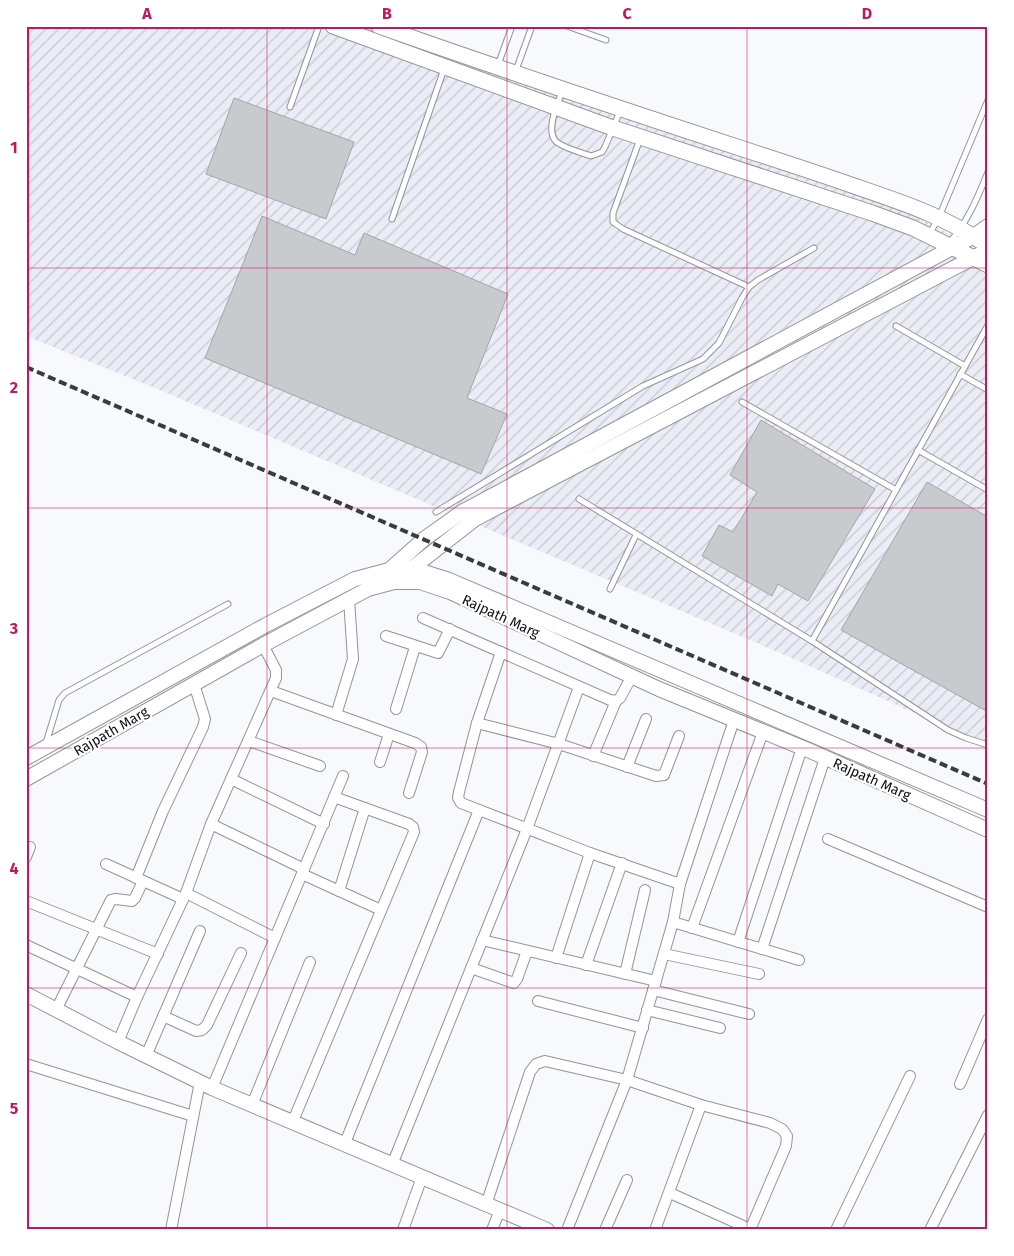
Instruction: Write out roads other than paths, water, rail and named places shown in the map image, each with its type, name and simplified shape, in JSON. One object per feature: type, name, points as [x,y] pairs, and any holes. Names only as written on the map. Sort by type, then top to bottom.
[{"type":"main road","points":[[334,26],[613,128],[872,213],[913,228],[981,262]]},
{"type":"main road","points":[[378,26],[562,90],[909,204],[938,217],[988,246]]},
{"type":"main road","name":"Rajpath Marg","points":[[392,576],[424,539],[462,512],[949,246],[967,233],[988,226]]},
{"type":"main road","points":[[411,568],[475,518],[981,262],[988,250]]},
{"type":"main road","name":"Rajpath Marg","points":[[26,779],[263,645],[392,576],[411,568],[449,580],[988,810]]},
{"type":"main road","name":"Rajpath Marg","points":[[26,758],[266,625],[355,579],[392,576],[420,582],[450,592],[632,676],[988,830]]},
{"type":"main road","points":[[26,994],[206,1085],[547,1230]]},
{"type":"street","points":[[336,715],[353,660],[350,599]]},
{"type":"street","points":[[423,618],[579,687],[616,701]]},
{"type":"street","points":[[386,636],[438,653],[450,629]]},
{"type":"street","points":[[118,1042],[137,997],[185,896],[230,778],[249,741],[276,678],[276,670],[263,645]]},
{"type":"street","points":[[396,709],[416,647]]},
{"type":"street","points":[[501,652],[477,723],[458,798],[461,803],[590,853],[680,884]]},
{"type":"street","points":[[593,756],[616,701],[620,698],[632,676]]},
{"type":"street","points":[[56,1010],[111,900],[132,901],[135,898],[163,811],[203,727],[205,719],[194,684]]},
{"type":"street","points":[[392,1165],[527,829],[579,687]]},
{"type":"street","points":[[271,691],[415,743],[421,747],[422,752],[409,793]]},
{"type":"street","points":[[627,767],[646,719]]},
{"type":"street","points":[[567,1230],[627,1080],[664,954],[680,884],[734,720]]},
{"type":"street","points":[[477,723],[559,744],[656,776],[664,775],[679,736]]},
{"type":"street","points":[[692,928],[763,732]]},
{"type":"street","points":[[380,762],[389,734]]},
{"type":"street","points":[[249,741],[320,766]]},
{"type":"street","points":[[738,942],[802,748]]},
{"type":"street","points":[[762,949],[825,758]]},
{"type":"street","points":[[171,1230],[193,1116],[275,938],[343,776]]},
{"type":"street","points":[[230,778],[324,824]]},
{"type":"street","points":[[293,1121],[414,827],[334,797]]},
{"type":"street","points":[[338,891],[365,808]]},
{"type":"street","points":[[346,1144],[479,810]]},
{"type":"street","points":[[211,824],[338,891],[381,910]]},
{"type":"street","points":[[828,839],[988,907]]},
{"type":"street","points":[[556,958],[590,853]]},
{"type":"street","points":[[586,965],[622,863]]},
{"type":"street","points":[[106,864],[185,896],[275,938]]},
{"type":"street","points":[[625,974],[645,890]]},
{"type":"street","points":[[26,901],[158,954]]},
{"type":"street","points":[[672,922],[799,960]]},
{"type":"street","points":[[146,1056],[200,931]]},
{"type":"street","points":[[482,940],[625,974],[748,1014]]},
{"type":"street","points":[[26,945],[137,997]]},
{"type":"street","points":[[471,968],[514,983],[527,951]]},
{"type":"street","points":[[163,1016],[196,1031],[202,1030],[207,1025],[241,953]]},
{"type":"street","points":[[664,954],[759,974]]},
{"type":"street","points":[[252,1105],[310,962]]},
{"type":"street","points":[[538,1001],[642,1028]]},
{"type":"street","points":[[647,1010],[720,1028]]},
{"type":"street","points":[[960,1084],[988,1018]]},
{"type":"street","points":[[486,1205],[530,1072],[536,1064],[545,1061],[627,1080],[701,1105],[770,1123],[782,1129],[787,1136],[786,1146],[750,1230],[670,1193]]},
{"type":"street","points":[[26,1064],[193,1116]]},
{"type":"street","points":[[836,1230],[910,1076]]},
{"type":"street","points":[[655,1230],[701,1105]]},
{"type":"street","points":[[930,1230],[988,1115]]},
{"type":"street","points":[[403,1230],[422,1177]]},
{"type":"street","points":[[606,1230],[627,1180]]},
{"type":"street","points":[[492,1230],[500,1210]]},
{"type":"lane","points":[[290,107],[319,26]]},
{"type":"lane","points":[[497,68],[512,26]]},
{"type":"lane","points":[[515,74],[532,26]]},
{"type":"lane","points":[[567,26],[606,40]]},
{"type":"lane","points":[[392,219],[445,66]]},
{"type":"lane","points":[[562,90],[551,132],[558,143],[590,156],[602,152],[621,109]]},
{"type":"lane","points":[[928,236],[988,100]]},
{"type":"lane","points":[[641,137],[613,213],[613,222],[623,229],[750,288]]},
{"type":"lane","points":[[967,233],[988,172]]},
{"type":"lane","points":[[436,512],[643,386],[703,359],[719,343],[750,288],[758,280],[814,248]]},
{"type":"lane","points":[[812,641],[988,325]]},
{"type":"lane","points":[[896,326],[965,366]]},
{"type":"lane","points":[[681,369],[687,372]]},
{"type":"lane","points":[[960,374],[988,390]]},
{"type":"lane","points":[[742,402],[896,490]]},
{"type":"lane","points":[[918,450],[988,490]]},
{"type":"lane","points":[[579,500],[812,641],[948,730],[988,745]]},
{"type":"lane","points":[[610,589],[636,534]]},
{"type":"lane","points":[[44,748],[59,700],[65,693],[228,604]]},
{"type":"railway","points":[[26,367],[988,784]]}]
